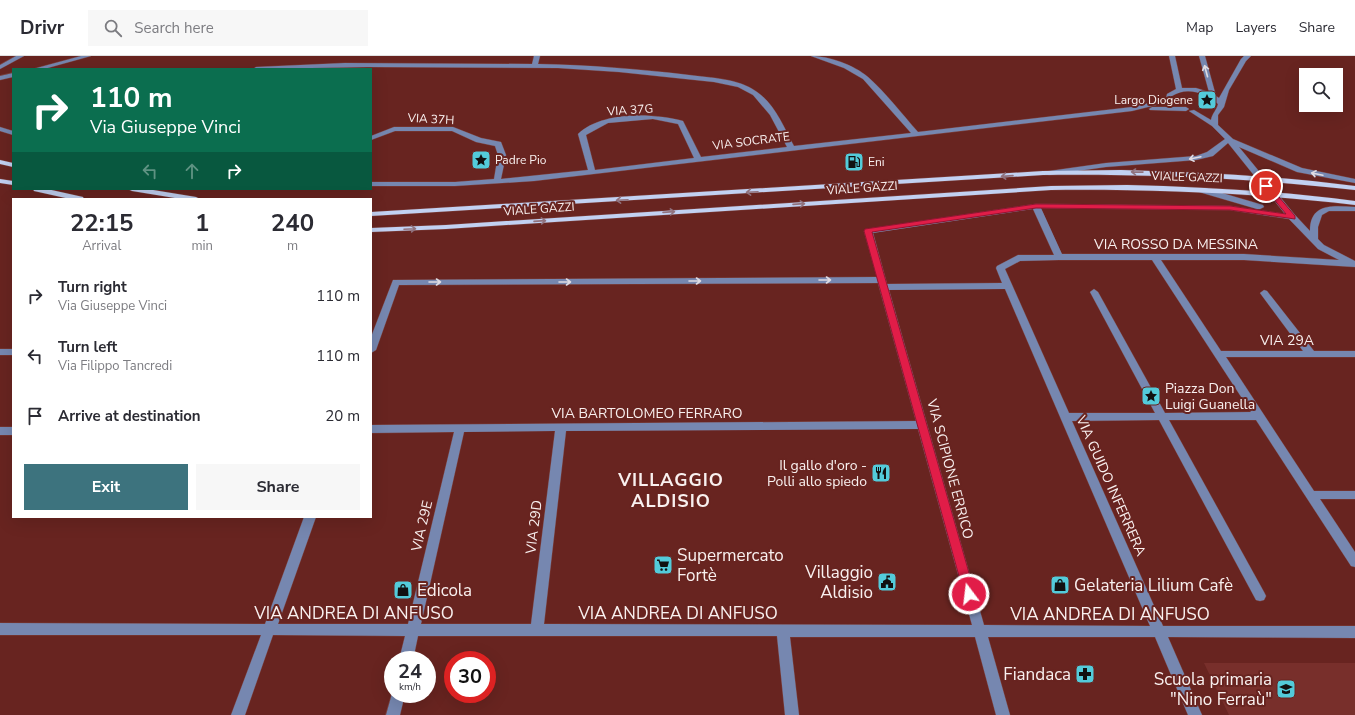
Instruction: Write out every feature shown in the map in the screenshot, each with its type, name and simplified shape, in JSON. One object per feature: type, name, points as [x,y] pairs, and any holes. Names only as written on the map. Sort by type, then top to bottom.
[{"type":"main road","points":[[0,162],[12,165]]},
{"type":"main road","name":"VIALE GAZZI","points":[[372,214],[1043,173],[1143,172],[1260,178],[1355,188]]},
{"type":"main road","points":[[0,180],[12,184]]},
{"type":"main road","name":"VIALE GAZZI","points":[[372,230],[446,227],[1052,188],[1118,186],[1198,188],[1272,193],[1355,203]]},
{"type":"main road","points":[[41,190],[76,198]]},
{"type":"main road","points":[[138,190],[190,198]]},
{"type":"street","points":[[0,68],[21,56]]},
{"type":"street","points":[[40,68],[88,56]]},
{"type":"street","points":[[327,65],[333,56]]},
{"type":"street","points":[[516,65],[518,56]]},
{"type":"street","points":[[534,66],[536,56]]},
{"type":"street","points":[[814,56],[846,67],[865,78],[916,134]]},
{"type":"street","points":[[1172,56],[1179,90]]},
{"type":"street","points":[[1202,56],[1212,96]]},
{"type":"street","points":[[1214,125],[1214,115],[1222,107],[1221,103],[1226,92],[1243,60],[1248,56]]},
{"type":"street","points":[[263,68],[300,63],[327,65],[516,65],[630,70],[729,83],[755,92],[764,101],[792,149]]},
{"type":"street","points":[[0,78],[12,75]]},
{"type":"street","points":[[1221,103],[1212,96],[1196,91],[1179,90],[1172,92],[1169,95],[1170,100],[1174,104],[1189,110],[1214,125],[1229,139],[1292,217],[1321,247],[1354,265]]},
{"type":"street","points":[[1132,109],[1170,100]]},
{"type":"street","points":[[1132,109],[1189,110],[1206,112],[1218,110]]},
{"type":"street","name":"VIA SOCRATE","points":[[372,184],[497,182],[699,160],[1132,109]]},
{"type":"street","name":"VIA 37G","points":[[592,172],[582,134],[606,121],[653,117],[681,122],[699,160]]},
{"type":"street","points":[[0,129],[12,133]]},
{"type":"street","name":"VIA 37H","points":[[372,138],[394,129],[453,129],[479,140],[498,144],[502,155],[497,182]]},
{"type":"street","points":[[1043,173],[1106,165],[1196,158],[1210,154],[1229,139]]},
{"type":"street","points":[[1229,139],[1280,163],[1300,170],[1355,181]]},
{"type":"street","points":[[1198,188],[1292,217]]},
{"type":"street","points":[[1059,257],[1036,206],[1230,208],[1292,217]]},
{"type":"street","name":"VIA SCIPIONE ERRICO","points":[[1003,715],[868,231],[1036,206]]},
{"type":"street","points":[[1314,239],[1313,223],[1321,210],[1331,208],[1355,209]]},
{"type":"street","name":"VIA ROSSO DA MESSINA","points":[[1000,268],[1018,258],[1059,257],[1244,257],[1308,260],[1354,265]]},
{"type":"street","points":[[1155,257],[1355,562]]},
{"type":"street","name":"VIA GUIDO INFERRERA","points":[[1000,268],[1195,715]]},
{"type":"street","points":[[372,347],[396,282],[883,283],[1007,286]]},
{"type":"street","points":[[1094,292],[1260,596]]},
{"type":"street","points":[[1264,293],[1311,354]]},
{"type":"street","points":[[0,352],[12,352]]},
{"type":"street","name":"VIA 29A","points":[[1218,354],[1355,354]]},
{"type":"street","points":[[1065,417],[1259,416]]},
{"type":"street","name":"VIA BARTOLOMEO FERRARO","points":[[372,429],[922,425]]},
{"type":"street","name":"VIA 29D","points":[[536,630],[561,427]]},
{"type":"street","name":"VIA 29E","points":[[408,651],[460,428]]},
{"type":"street","points":[[0,431],[12,431]]},
{"type":"street","points":[[1312,495],[1355,495]]},
{"type":"street","points":[[238,715],[310,518]]},
{"type":"street","name":"VIA ANDREA DI ANFUSO","points":[[0,629],[1355,632]]},
{"type":"street","points":[[783,631],[792,715]]},
{"type":"street","points":[[393,715],[396,703]]},
{"type":"shaded area","name":"Scuola primaria \"Nino Ferraù\"","points":[[1204,663],[1355,663],[1355,715],[1229,715]]},
{"type":"place","name":"Largo Diogene","points":[[1207,100]]},
{"type":"place","name":"Padre Pio","points":[[481,160]]},
{"type":"place","name":"Eni","points":[[854,162]]},
{"type":"place","name":"Piazza Don Luigi Guanella","points":[[1151,396]]},
{"type":"place","name":"Il gallo d'oro - Polli allo spiedo","points":[[881,473]]},
{"type":"place","name":"Supermercato Fortè","points":[[663,565]]},
{"type":"place","name":"Villaggio Aldisio","points":[[887,582]]},
{"type":"place","name":"Gelateria Lilium Cafè","points":[[1060,585]]},
{"type":"place","name":"Edicola","points":[[403,590]]},
{"type":"place","name":"Fiandaca","points":[[1085,674]]},
{"type":"place","name":"Scuola primaria \"Nino Ferraù\"","points":[[1286,689]]},
{"type":"district","name":"VILLAGGIO ALDISIO","points":[[671,490]]},
{"type":"route","points":[[969,594],[868,231],[1036,206],[1230,208],[1292,217],[1266,186]]}]
